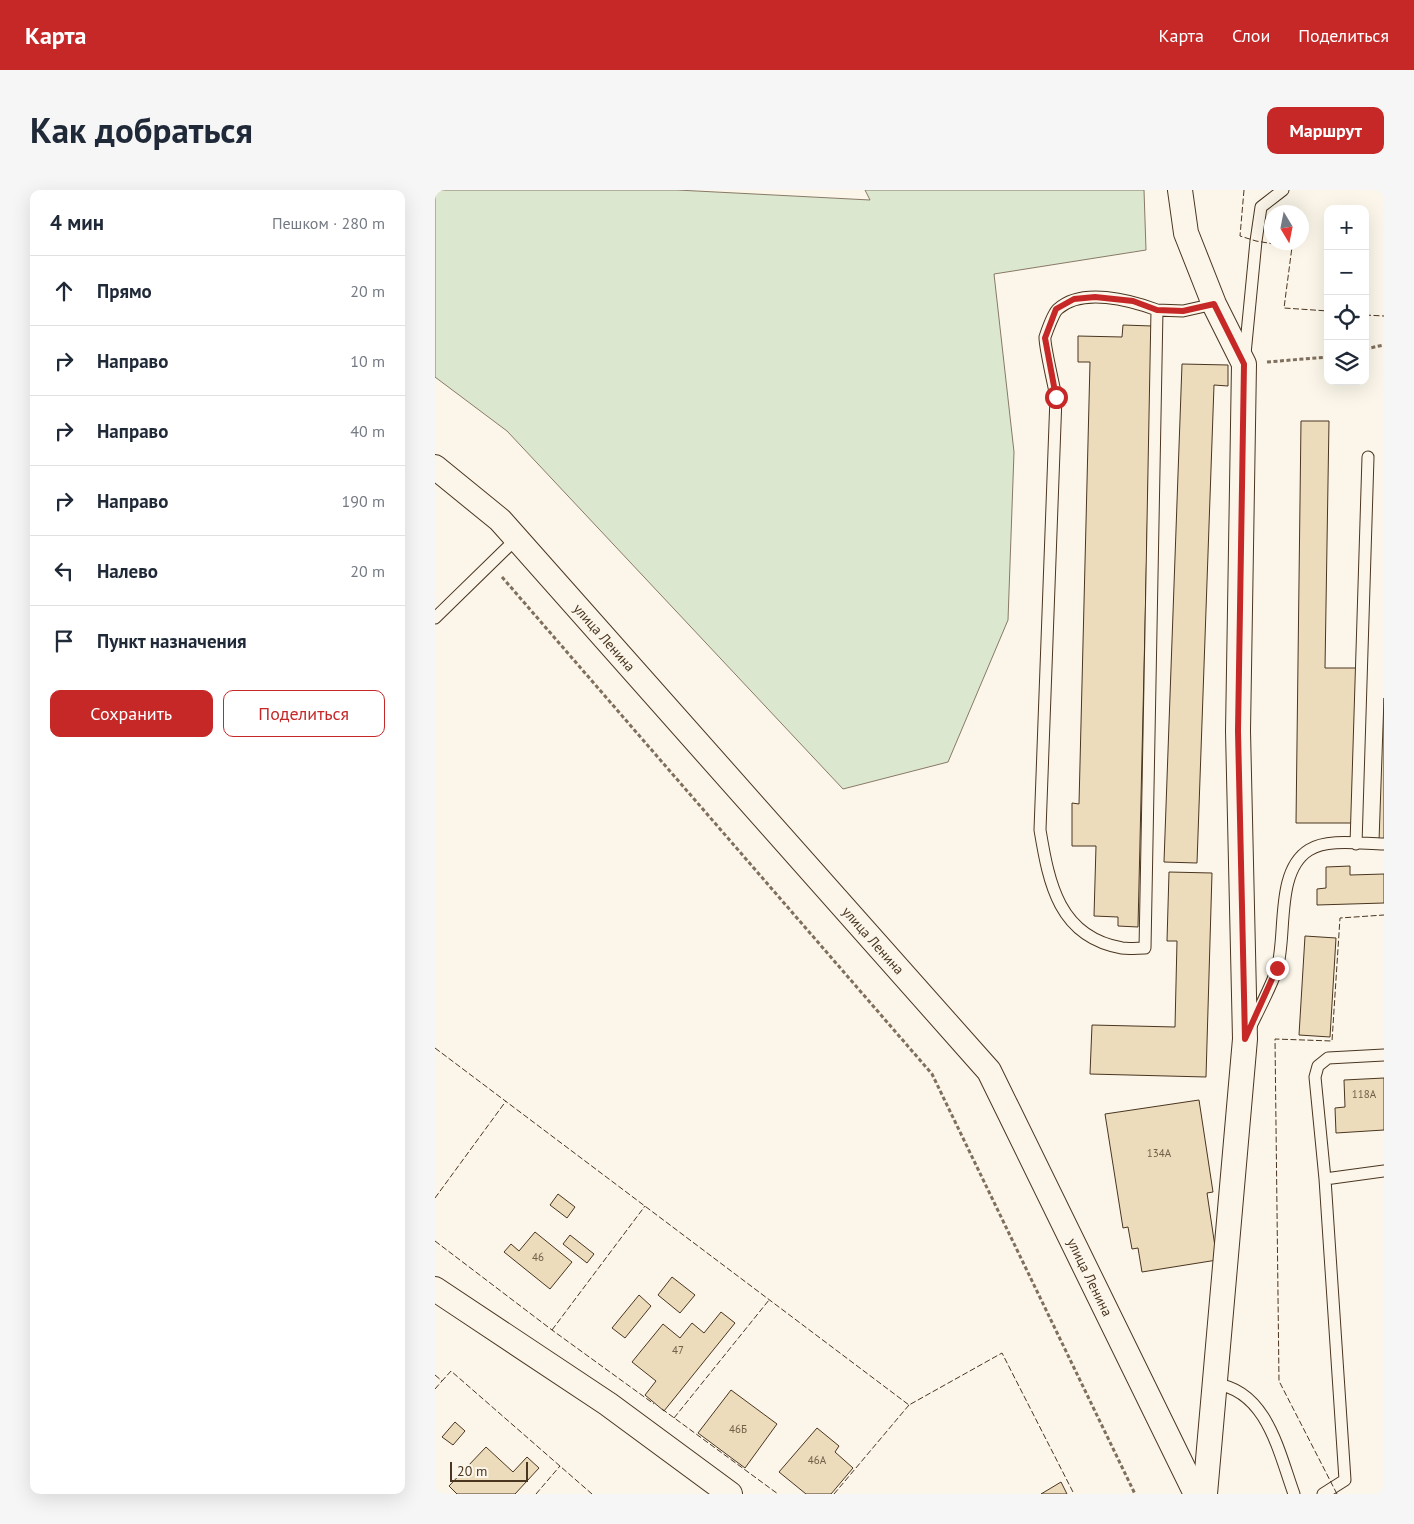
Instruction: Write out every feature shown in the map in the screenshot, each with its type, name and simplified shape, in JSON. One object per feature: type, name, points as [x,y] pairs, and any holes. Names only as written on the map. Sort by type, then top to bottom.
[{"type":"street","points":[[1180,190],[1186,233],[1214,304],[1244,364],[1238,731],[1245,1039],[1205,1494]]},
{"type":"street","name":"улица Ленина","points":[[435,467],[500,520],[989,1071],[1195,1494]]},
{"type":"street","points":[[435,1289],[608,1404],[730,1494]]},
{"type":"lane","points":[[1244,364],[1261,207],[1283,190]]},
{"type":"lane","points":[[1157,310],[1145,948],[1123,948],[1099,942],[1077,928],[1059,904],[1046,870],[1040,830],[1056,397],[1045,338],[1056,309],[1074,299],[1095,297],[1133,301],[1157,310],[1183,311],[1214,304]]},
{"type":"lane","points":[[1356,844],[1368,457]]},
{"type":"lane","points":[[435,618],[516,539]]},
{"type":"lane","points":[[1245,1039],[1277,968],[1289,880],[1295,863],[1309,850],[1329,843],[1384,844]]},
{"type":"lane","points":[[1323,1494],[1345,1480],[1325,1178],[1315,1077],[1318,1066],[1328,1058],[1384,1055]]},
{"type":"lane","points":[[1325,1178],[1384,1171]]},
{"type":"lane","points":[[1215,1384],[1228,1385],[1243,1394],[1260,1411],[1272,1433],[1293,1494]]},
{"type":"path","points":[[1369,348],[1384,345]]},
{"type":"path","points":[[1244,364],[1324,357]]},
{"type":"path","points":[[491,564],[932,1074],[1135,1494]]},
{"type":"green space","points":[[435,190],[677,190],[870,200],[865,190],[1144,190],[1146,250],[994,274],[1014,452],[1008,620],[948,762],[843,789],[507,431],[435,377]]},
{"type":"building","points":[[1123,325],[1152,326],[1138,927],[1118,926],[1118,917],[1094,916],[1096,846],[1072,846],[1072,803],[1079,804],[1090,362],[1078,362],[1078,336],[1122,337]]},
{"type":"building","points":[[1182,364],[1228,365],[1228,386],[1214,385],[1197,863],[1164,862]]},
{"type":"building","points":[[1301,421],[1329,421],[1325,668],[1356,668],[1354,823],[1296,823]]},
{"type":"building","points":[[1384,698],[1384,842],[1379,841]]},
{"type":"building","points":[[1350,866],[1350,875],[1384,874],[1384,903],[1317,905],[1317,889],[1326,888],[1326,867]]},
{"type":"building","points":[[1169,872],[1212,873],[1206,1077],[1090,1074],[1092,1025],[1175,1027],[1177,941],[1167,941]]},
{"type":"building","points":[[1305,936],[1336,938],[1330,1037],[1299,1035]]},
{"type":"building","points":[[1384,1078],[1384,1130],[1336,1133],[1335,1108],[1345,1107],[1344,1080]]},
{"type":"building","points":[[1199,1100],[1213,1192],[1207,1193],[1217,1260],[1142,1272],[1138,1248],[1132,1249],[1128,1227],[1123,1228],[1105,1114]]},
{"type":"building","points":[[558,1194],[575,1207],[567,1218],[550,1205]]},
{"type":"building","points":[[535,1232],[572,1262],[550,1289],[504,1252],[511,1244],[519,1251]]},
{"type":"building","points":[[570,1235],[594,1254],[587,1263],[563,1244]]},
{"type":"building","points":[[672,1277],[695,1295],[680,1313],[658,1295]]},
{"type":"building","points":[[639,1295],[651,1306],[625,1338],[612,1328]]},
{"type":"building","points":[[721,1312],[735,1323],[664,1411],[645,1395],[656,1381],[632,1362],[663,1324],[680,1338],[692,1323],[704,1333]]},
{"type":"building","points":[[731,1390],[777,1424],[745,1468],[698,1433]]},
{"type":"building","points":[[455,1422],[465,1431],[453,1445],[442,1437]]},
{"type":"building","points":[[817,1428],[839,1446],[835,1452],[853,1468],[831,1494],[806,1494],[779,1472]]},
{"type":"building","points":[[486,1447],[513,1472],[527,1457],[539,1468],[515,1494],[457,1494],[449,1486]]},
{"type":"building","points":[[1061,1482],[1067,1494],[1041,1494]]},
{"type":"fence","points":[[1244,190],[1240,236],[1256,241],[1292,247],[1284,308],[1324,311]]},
{"type":"fence","points":[[1369,315],[1384,316]]},
{"type":"fence","points":[[1337,1494],[1279,1381],[1275,1039],[1332,1041],[1340,918],[1384,915]]},
{"type":"fence","points":[[435,1048],[909,1405],[1002,1353],[1074,1494]]},
{"type":"fence","points":[[435,1198],[506,1101]]},
{"type":"fence","points":[[552,1330],[645,1206]]},
{"type":"fence","points":[[435,1241],[552,1330],[654,1404]]},
{"type":"fence","points":[[674,1418],[769,1300]]},
{"type":"fence","points":[[435,1375],[442,1381],[451,1371],[592,1494]]},
{"type":"fence","points":[[435,1389],[442,1381]]},
{"type":"fence","points":[[834,1494],[909,1405]]},
{"type":"fence","points":[[662,1409],[778,1494]]},
{"type":"fence","points":[[536,1494],[560,1466]]},
{"type":"route","points":[[1056,397],[1045,338],[1056,309],[1074,299],[1095,297],[1133,301],[1157,310],[1183,311],[1214,304],[1244,364],[1238,731],[1245,1039],[1277,968]]}]
